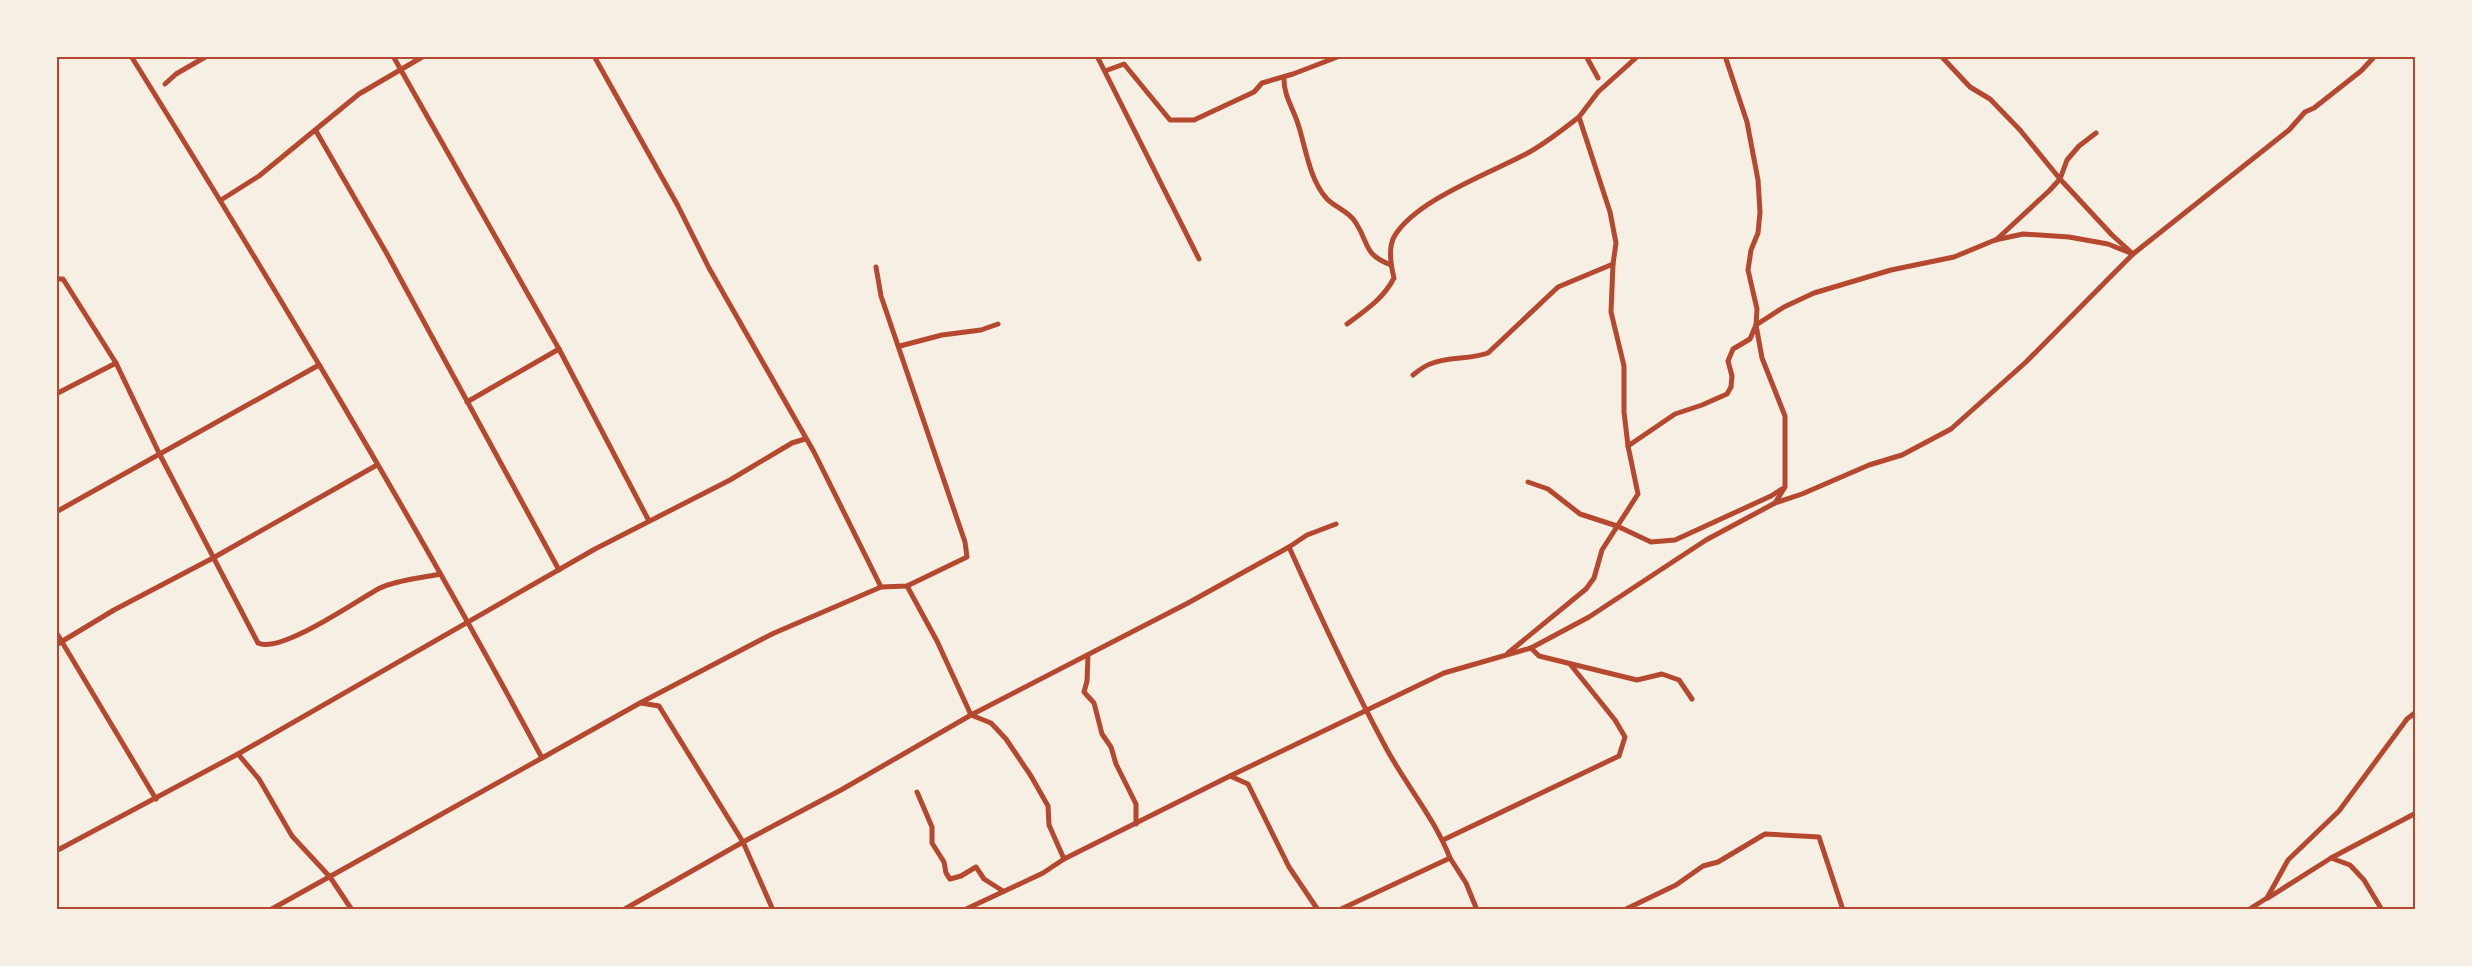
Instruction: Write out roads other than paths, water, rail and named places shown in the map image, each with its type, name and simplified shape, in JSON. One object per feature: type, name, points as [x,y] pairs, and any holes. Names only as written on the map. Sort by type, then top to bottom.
[{"type":"street","points":[[131,56],[221,200],[319,365],[469,622],[542,758]]},
{"type":"street","points":[[166,84],[176,74],[207,56]]},
{"type":"street","points":[[393,56],[559,349],[649,521]]},
{"type":"street","points":[[221,200],[259,176],[359,94],[424,56]]},
{"type":"street","points":[[594,56],[805,439],[814,452],[881,587]]},
{"type":"street","points":[[1097,56],[1199,259]]},
{"type":"street","points":[[1105,71],[1124,64],[1170,120],[1194,120],[1254,92],[1262,83],[1284,77],[1340,56]]},
{"type":"street","points":[[1586,56],[1598,78]]},
{"type":"street","points":[[1347,324],[1377,302],[1389,288],[1394,278],[1391,265],[1393,238],[1404,224],[1427,206],[1507,162],[1525,155],[1553,138],[1579,117],[1598,92],[1638,56]]},
{"type":"street","points":[[1725,56],[1747,122],[1758,180],[1760,212],[1758,232],[1751,250],[1748,270],[1757,309],[1756,325],[1762,358],[1785,416],[1785,487],[1775,503]]},
{"type":"street","points":[[1941,56],[1970,87],[1990,99],[2020,130],[2060,179],[2112,235],[2133,254]]},
{"type":"street","points":[[964,910],[1042,873],[1230,776],[1444,672],[1531,648],[1589,616],[1706,540],[1775,503],[1802,494],[1869,465],[1902,455],[1951,429],[2026,362],[2133,254],[2289,130],[2305,112],[2314,108],[2361,71],[2375,56]]},
{"type":"street","points":[[1284,77],[1284,87],[1298,123],[1312,174],[1327,199],[1346,211],[1356,223],[1374,258],[1391,265]]},
{"type":"street","points":[[1506,654],[1586,589],[1594,578],[1602,550],[1638,494],[1628,446],[1624,412],[1624,366],[1611,312],[1616,243],[1610,212],[1579,117]]},
{"type":"street","points":[[316,131],[558,570]]},
{"type":"street","points":[[1995,240],[2049,191],[2060,179],[2067,160],[2079,146],[2096,133]]},
{"type":"street","points":[[1628,446],[1674,414],[1727,394],[1731,387],[1732,376],[1728,361],[1733,349],[1750,340],[1756,325],[1784,307],[1814,293],[1891,270],[1954,258],[1995,240],[2023,234],[2061,236],[2108,244],[2133,254]]},
{"type":"street","points":[[1413,375],[1429,364],[1448,359],[1478,357],[1488,353],[1558,287],[1613,264]]},
{"type":"street","points":[[270,910],[640,703],[772,634],[881,587],[907,586],[967,557],[965,542],[900,346],[881,296],[876,267]]},
{"type":"street","points":[[56,279],[63,279],[116,363],[160,455],[254,638],[263,645],[272,644],[301,634],[382,587],[440,574]]},
{"type":"street","points":[[900,346],[942,335],[981,330],[998,324]]},
{"type":"street","points":[[467,402],[559,349]]},
{"type":"street","points":[[56,394],[116,363]]},
{"type":"street","points":[[56,512],[319,365]]},
{"type":"street","points":[[56,851],[238,754],[558,570],[730,480],[792,443],[805,439]]},
{"type":"street","points":[[56,645],[114,610],[213,558],[377,465]]},
{"type":"street","points":[[1528,482],[1548,489],[1580,514],[1617,526],[1650,542],[1675,540],[1771,496],[1785,487]]},
{"type":"street","points":[[623,910],[971,716],[1289,547],[1307,535],[1336,524]]},
{"type":"street","points":[[1289,547],[1385,747],[1443,840],[1450,858],[1466,882],[1478,910]]},
{"type":"street","points":[[907,586],[936,641],[971,716],[991,723],[1006,739],[1031,776],[1048,806],[1049,825],[1064,860]]},
{"type":"street","points":[[56,632],[156,799]]},
{"type":"street","points":[[1531,648],[1538,656],[1637,680],[1662,674],[1679,680],[1692,699]]},
{"type":"street","points":[[1088,655],[1087,681],[1084,692],[1094,703],[1102,734],[1111,747],[1116,764],[1136,804],[1136,824]]},
{"type":"street","points":[[1443,840],[1619,756],[1625,737],[1616,720],[1570,664]]},
{"type":"street","points":[[640,703],[659,706],[743,842],[773,910]]},
{"type":"street","points":[[2268,898],[2288,860],[2338,811],[2406,719],[2416,712]]},
{"type":"street","points":[[238,754],[259,779],[292,836],[330,877],[352,910]]},
{"type":"street","points":[[1230,776],[1248,784],[1289,867],[1318,910]]},
{"type":"street","points":[[917,792],[932,827],[932,842],[944,862],[946,873],[950,879],[961,876],[976,867],[984,879],[1002,892]]},
{"type":"street","points":[[2248,910],[2331,858],[2416,813]]},
{"type":"street","points":[[1624,910],[1676,885],[1703,866],[1718,862],[1765,834],[1819,837],[1843,910]]},
{"type":"street","points":[[1339,910],[1450,858]]},
{"type":"street","points":[[2331,858],[2350,865],[2364,880],[2382,910]]}]
